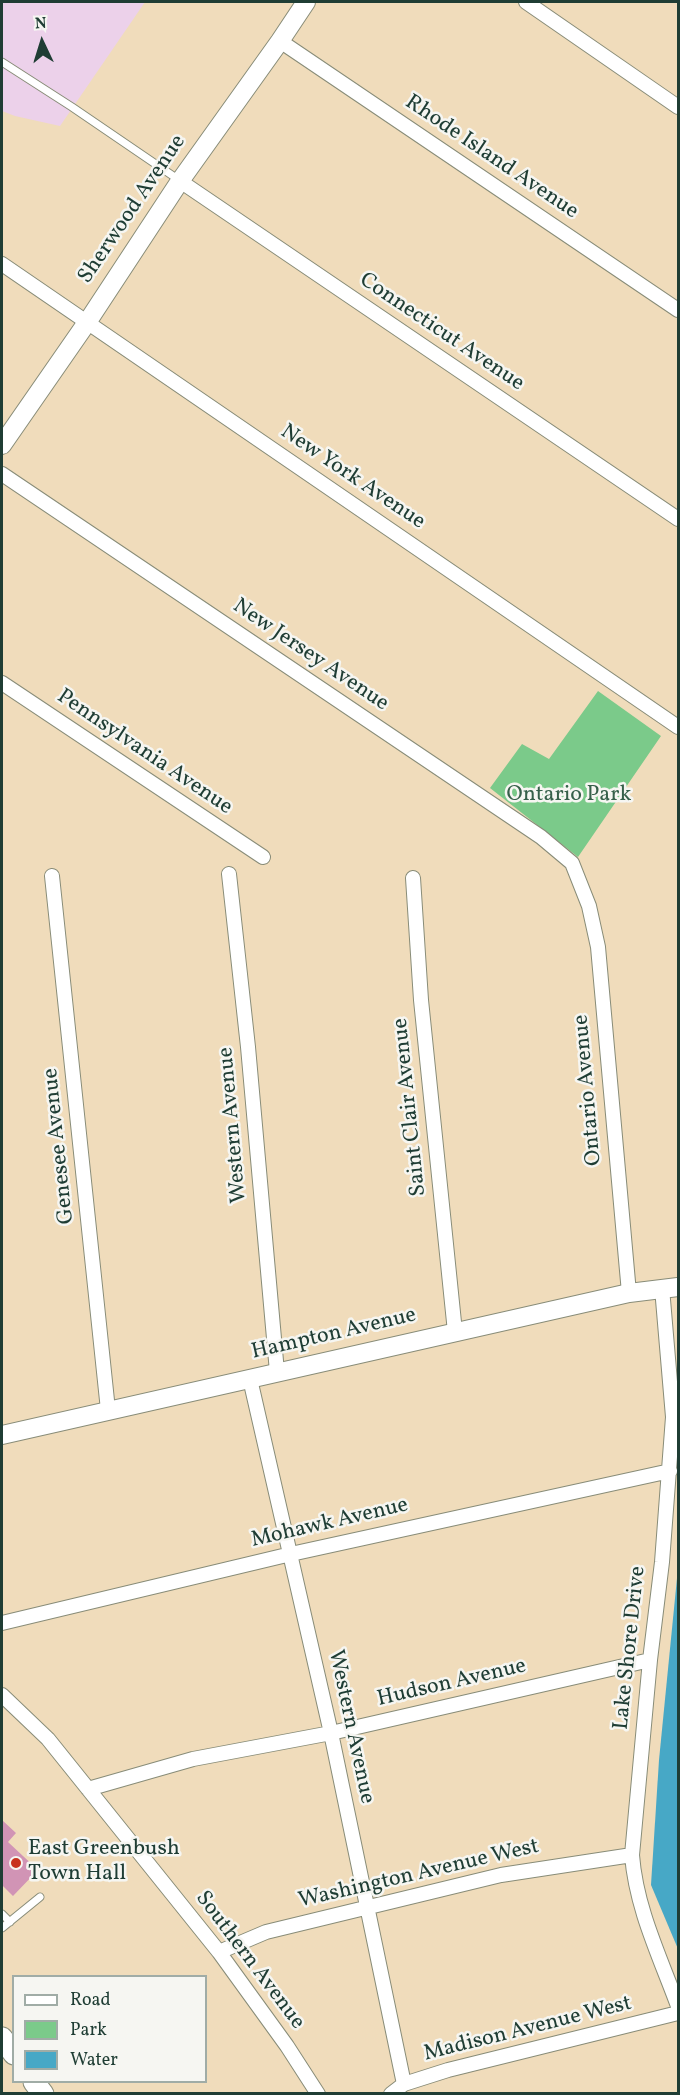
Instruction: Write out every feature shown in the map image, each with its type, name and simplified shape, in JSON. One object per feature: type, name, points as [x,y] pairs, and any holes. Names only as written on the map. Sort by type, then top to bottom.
[{"type":"main road","points":[[2,2038],[12,2051]]},
{"type":"street","name":"Sherwood Avenue","points":[[2,445],[88,321],[180,181],[306,2]]},
{"type":"street","points":[[526,2],[678,106]]},
{"type":"street","name":"Rhode Island Avenue","points":[[280,41],[678,310]]},
{"type":"street","name":"Connecticut Avenue","points":[[180,181],[678,519]]},
{"type":"street","name":"New York Avenue","points":[[2,264],[678,727]]},
{"type":"street","name":"New Jersey Avenue","points":[[2,474],[541,837],[572,863],[582,885]]},
{"type":"street","name":"Pennsylvania Avenue","points":[[2,683],[263,857]]},
{"type":"street","name":"Western Avenue","points":[[229,874],[248,1047],[277,1372]]},
{"type":"street","name":"Genesee Avenue","points":[[52,876],[108,1410]]},
{"type":"street","name":"Saint Clair Avenue","points":[[413,878],[421,1000],[455,1332]]},
{"type":"street","name":"Ontario Avenue","points":[[582,885],[598,947],[629,1293]]},
{"type":"street","name":"Hampton Avenue","points":[[2,1435],[629,1293],[670,1287]]},
{"type":"street","name":"Lake Shore Drive","points":[[670,1287],[673,1417],[670,1471],[632,1855],[639,1902],[678,2006]]},
{"type":"street","name":"Western Avenue","points":[[250,1378],[331,1733],[404,2084]]},
{"type":"street","name":"Mohawk Avenue","points":[[2,1623],[291,1554],[670,1471]]},
{"type":"street","name":"Hudson Avenue","points":[[88,1789],[193,1759],[331,1733],[650,1660]]},
{"type":"street","name":"Southern Avenue","points":[[2,1695],[48,1739],[219,1952],[287,2046],[318,2094]]},
{"type":"street","name":"Washington Avenue West","points":[[219,1952],[266,1932],[501,1875],[632,1855]]},
{"type":"street","name":"Madison Avenue West","points":[[391,2094],[404,2084],[448,2070],[678,2013]]},
{"type":"lane","points":[[2,62],[180,181]]},
{"type":"lane","points":[[2,1928],[40,1897]]},
{"type":"lane","points":[[2,1914],[9,1922]]},
{"type":"shaded area","points":[[2,2],[145,2],[60,126],[2,111]]},
{"type":"green space","name":"Ontario Park","points":[[598,691],[661,736],[578,857],[490,788],[522,744],[549,759]]},
{"type":"water","points":[[678,1568],[678,1949],[651,1885],[659,1760]]},
{"type":"building","name":"East Greenbush Town Hall","points":[[2,1820],[16,1833],[8,1842],[38,1870],[13,1896],[2,1885]]},
{"type":"place","name":"East Greenbush Town Hall","points":[[16,1863]]}]
